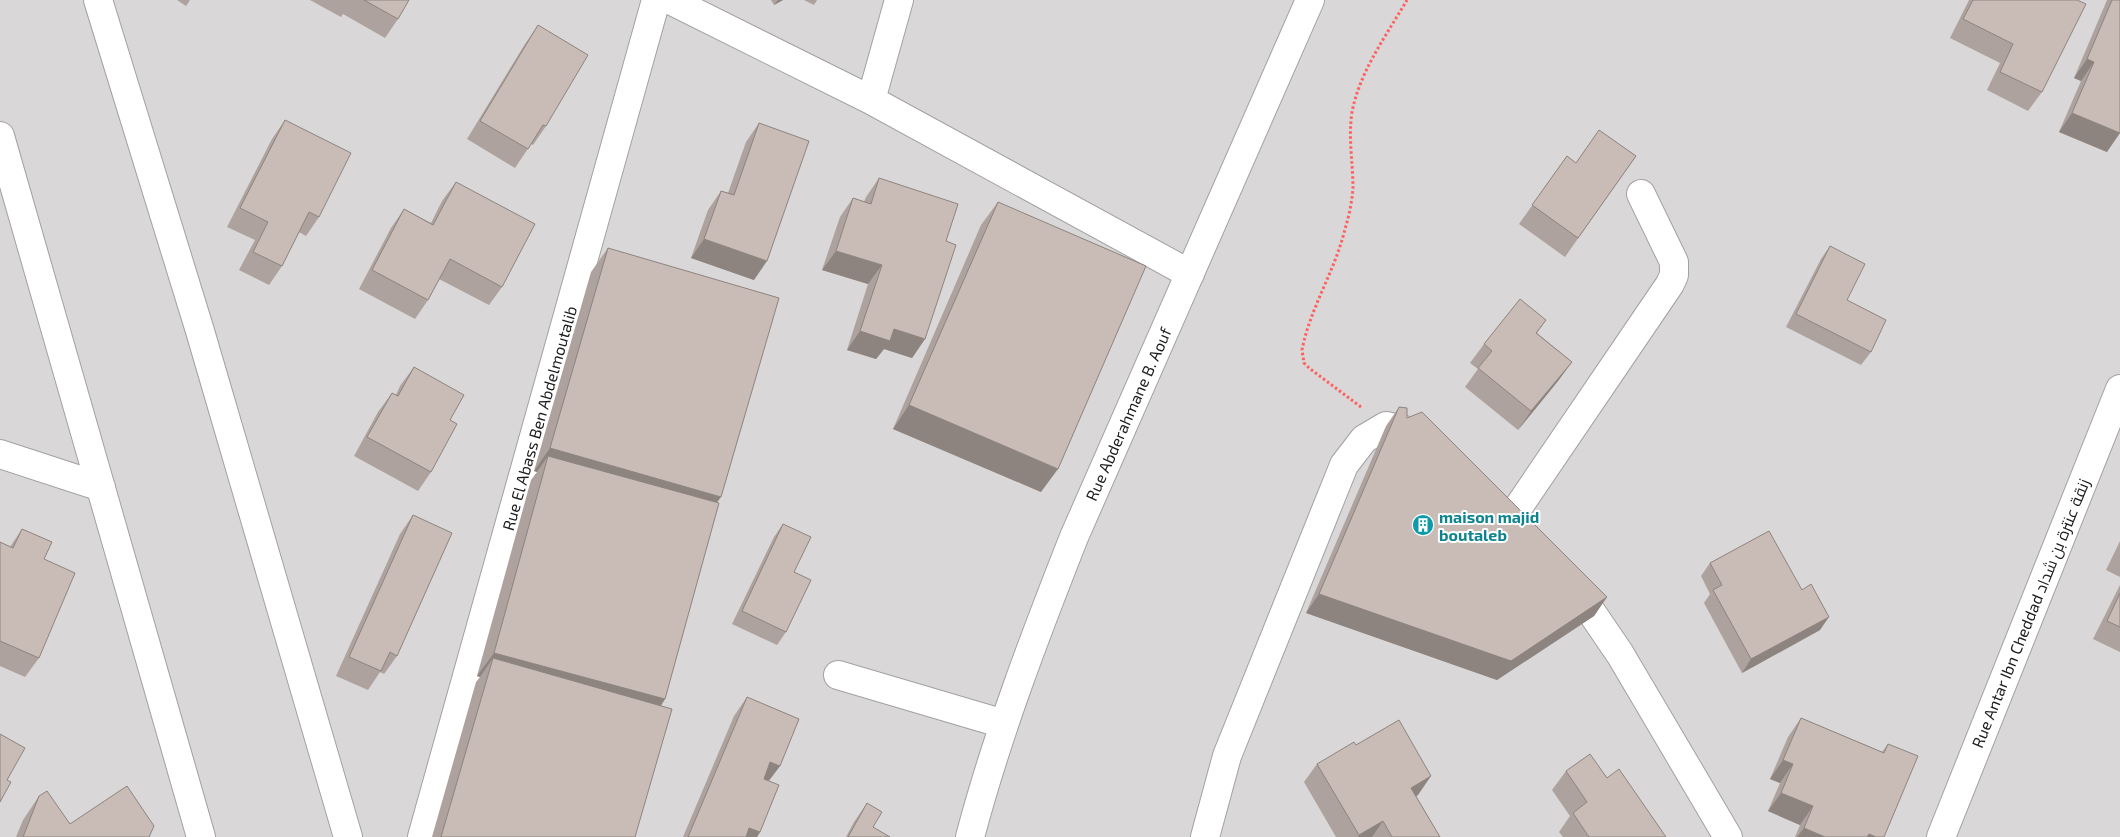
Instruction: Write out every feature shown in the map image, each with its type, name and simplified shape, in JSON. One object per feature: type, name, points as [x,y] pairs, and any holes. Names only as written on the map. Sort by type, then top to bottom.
[{"type":"street","points":[[98,0],[203,340],[348,837]]},
{"type":"street","name":"Rue El Abass Ben Abdelmoutalib","points":[[422,837],[656,0]]},
{"type":"street","points":[[670,0],[871,100],[1190,274]]},
{"type":"street","points":[[871,100],[899,0]]},
{"type":"street","name":"Rue Abderahmane B. Aouf","points":[[970,837],[1004,724],[1039,626],[1078,529],[1310,0]]},
{"type":"street","points":[[0,136],[201,837]]},
{"type":"street","points":[[1494,495],[1523,520],[1670,284],[1674,275],[1674,262],[1641,194]]},
{"type":"street","name":"Rue Antar Ibn Cheddad زنقة عنترة بن شداد","points":[[1941,837],[2120,389]]},
{"type":"street","points":[[1205,837],[1227,756],[1344,465],[1364,439],[1386,426],[1417,435],[1441,453]]},
{"type":"street","points":[[0,454],[101,487]]},
{"type":"street","points":[[1560,566],[1620,654],[1728,837]]},
{"type":"street","points":[[838,675],[1004,724]]},
{"type":"path","points":[[1386,426],[1309,368],[1304,363],[1302,350],[1339,250],[1349,214],[1353,188],[1350,134],[1352,113],[1358,90],[1364,74],[1407,0]]},
{"type":"shaded area","points":[[0,0],[2120,0],[2120,837],[0,837]]},
{"type":"building","points":[[364,0],[409,0],[398,19]]},
{"type":"building","points":[[1973,0],[2077,0],[2086,4],[2042,92],[2000,72],[2013,44],[1963,19]]},
{"type":"building","points":[[2112,0],[2120,0],[2120,133],[2072,113],[2094,62],[2087,59]]},
{"type":"building","points":[[538,25],[588,55],[546,126],[543,125],[528,149],[480,121]]},
{"type":"building","points":[[285,120],[351,153],[319,217],[309,212],[282,266],[253,252],[268,222],[240,208]]},
{"type":"building","points":[[759,123],[809,141],[767,261],[704,239],[721,191],[734,195]]},
{"type":"building","points":[[1599,130],[1636,156],[1578,238],[1532,205],[1567,156],[1576,163]]},
{"type":"building","points":[[879,178],[958,204],[946,241],[956,245],[925,339],[894,329],[890,341],[860,331],[882,265],[836,251],[853,198],[871,204]]},
{"type":"building","points":[[456,182],[535,224],[502,287],[450,259],[428,300],[372,270],[404,209],[433,225]]},
{"type":"building","points":[[998,202],[1146,266],[1058,469],[909,405]]},
{"type":"building","points":[[1830,246],[1865,264],[1847,300],[1886,320],[1871,352],[1796,314]]},
{"type":"building","points":[[608,248],[779,298],[721,497],[550,448]]},
{"type":"building","points":[[1520,299],[1546,320],[1536,333],[1572,362],[1531,411],[1478,368],[1492,351],[1484,344]]},
{"type":"building","points":[[414,367],[464,395],[450,420],[457,424],[431,472],[367,437],[392,393],[398,396]]},
{"type":"building","name":"maison majid boutaleb","points":[[1399,407],[1407,408],[1407,418],[1422,412],[1607,597],[1511,661],[1319,594]]},
{"type":"building","points":[[548,456],[719,503],[665,699],[494,653]]},
{"type":"building","points":[[413,515],[452,533],[397,656],[390,652],[381,671],[349,657]]},
{"type":"building","points":[[783,524],[811,537],[794,572],[811,580],[786,632],[742,611]]},
{"type":"building","points":[[22,529],[52,542],[44,559],[75,573],[39,658],[0,641],[0,542],[13,548]]},
{"type":"building","points":[[1769,531],[1802,590],[1811,584],[1829,617],[1751,659],[1713,590],[1722,585],[1710,563]]},
{"type":"building","points":[[2120,593],[2120,627],[2107,621]]},
{"type":"building","points":[[493,658],[672,709],[635,837],[441,837]]},
{"type":"building","points":[[747,697],[799,719],[780,766],[770,762],[764,779],[779,785],[760,832],[749,828],[746,837],[688,837]]},
{"type":"building","points":[[1801,718],[1884,753],[1888,744],[1918,756],[1884,837],[1876,837],[1869,834],[1867,837],[1825,837],[1804,828],[1813,806],[1781,793],[1793,764],[1783,760]]},
{"type":"building","points":[[1399,720],[1431,776],[1411,788],[1440,837],[1392,837],[1383,821],[1359,835],[1317,764],[1354,742],[1356,745]]},
{"type":"building","points":[[0,734],[25,748],[7,780],[11,782],[0,802]]},
{"type":"building","points":[[1590,754],[1607,778],[1619,769],[1666,837],[1589,837],[1573,813],[1587,802],[1566,771]]},
{"type":"building","points":[[127,786],[154,826],[149,837],[23,837],[39,796],[47,791],[70,824]]},
{"type":"building","points":[[867,803],[882,812],[873,827],[890,837],[848,837]]},
{"type":"place","name":"maison majid boutaleb","points":[[1423,525]]}]
